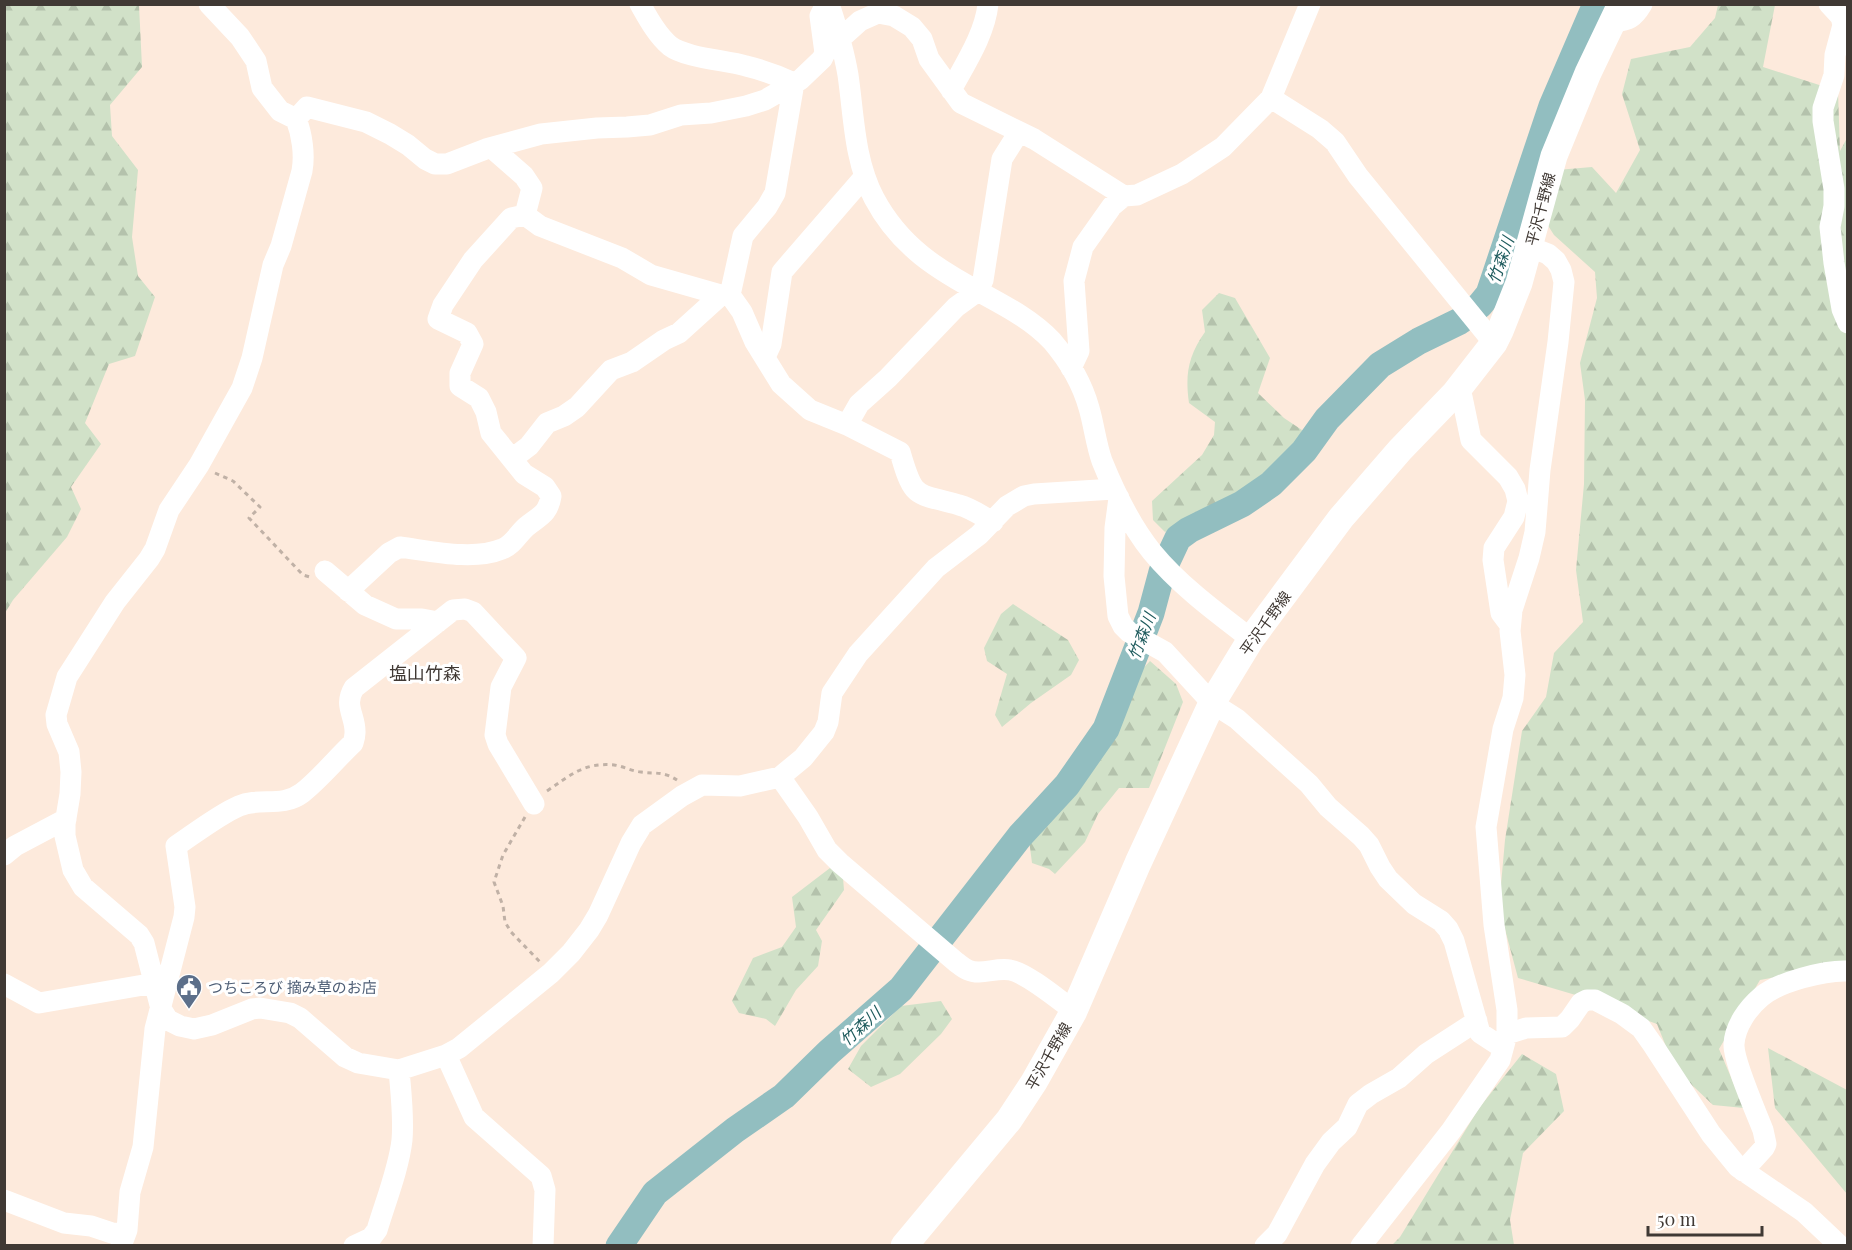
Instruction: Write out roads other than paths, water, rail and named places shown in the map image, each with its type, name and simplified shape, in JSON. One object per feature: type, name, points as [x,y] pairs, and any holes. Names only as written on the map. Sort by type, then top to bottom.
[{"type":"main road","name":"平沢千野線","points":[[904,1245],[1009,1120],[1034,1082],[1074,1011],[1138,863],[1212,703],[1251,639],[1341,518],[1400,450],[1455,393],[1486,334],[1507,315],[1530,247],[1554,156],[1588,73],[1617,13]]},
{"type":"street","points":[[209,4],[240,37],[251,53],[256,61],[262,88],[280,111],[296,119],[300,128],[304,163],[281,246],[273,265],[252,358],[242,388],[199,465],[169,510],[149,559],[115,602],[67,677],[56,715],[57,724],[69,752],[70,794],[65,836],[73,870],[83,887],[139,935],[144,943],[161,1009],[168,1020],[194,1029],[212,1025],[252,1009],[260,1008],[290,1013],[300,1018],[345,1057],[358,1063],[399,1070],[446,1055],[459,1048],[571,953],[594,923],[631,843],[642,825],[664,808],[702,785],[740,786],[780,777],[803,758],[821,738],[828,722],[832,693],[858,654],[936,568],[979,535],[1007,506],[1024,496],[1117,493]]},
{"type":"street","points":[[639,4],[669,45],[680,51],[747,66],[778,75],[794,83]]},
{"type":"street","points":[[296,119],[307,107],[366,122],[408,145],[425,159],[435,164],[447,164],[541,134],[597,128],[627,128],[681,115],[711,113],[746,106],[765,100],[800,80],[825,53],[820,16],[828,4]]},
{"type":"street","points":[[828,4],[840,39],[848,74],[856,144],[865,176],[873,197],[890,224],[908,244],[942,271],[1014,311],[1033,324],[1051,341],[1081,384],[1101,457],[1134,525],[1152,552],[1182,583],[1251,639]]},
{"type":"street","points":[[951,90],[986,19],[988,4]]},
{"type":"street","points":[[1071,368],[1079,351],[1074,280],[1083,247],[1112,206],[1124,196],[1137,195],[1182,174],[1223,147],[1271,98],[1310,4]]},
{"type":"street","points":[[1617,13],[1629,20],[1637,14],[1642,4]]},
{"type":"street","points":[[1829,4],[1841,17],[1843,25],[1835,55],[1834,75],[1823,108],[1823,121],[1834,189],[1830,227],[1843,286],[1842,309],[1848,323]]},
{"type":"street","points":[[840,39],[878,8],[894,16],[912,27],[922,39],[929,58],[961,103],[1034,138],[1124,196]]},
{"type":"street","points":[[512,459],[529,446],[547,423],[564,416],[577,407],[610,370],[632,362],[664,340],[680,333],[725,295],[744,236],[775,193],[794,83]]},
{"type":"street","points":[[1271,98],[1320,129],[1335,142],[1358,176],[1486,334]]},
{"type":"street","points":[[847,425],[860,404],[956,307],[978,291],[983,280],[1002,159],[1019,132]]},
{"type":"street","points":[[492,148],[524,176],[532,188],[525,215]]},
{"type":"street","points":[[765,357],[771,344],[782,272],[865,176]]},
{"type":"street","points":[[348,591],[389,553],[400,547],[474,555],[503,549],[543,515],[550,505],[551,496],[545,487],[524,474],[491,433],[486,412],[479,398],[460,386],[460,374],[473,344],[467,333],[438,319],[443,305],[473,260],[512,218],[525,215],[540,226],[622,258],[651,275],[725,295],[742,312],[781,384],[810,410],[847,425],[900,453],[908,481],[918,493],[927,498],[962,505],[993,522]]},
{"type":"street","points":[[1361,1245],[1451,1131],[1500,1060],[1505,1041],[1507,1010],[1494,925],[1486,828],[1503,729],[1513,698],[1515,675],[1510,625],[1512,610],[1535,532],[1540,470],[1564,282],[1556,261],[1548,254],[1530,247]]},
{"type":"street","points":[[1455,393],[1462,397],[1471,440],[1508,477],[1515,489],[1518,501],[1514,518],[1494,548],[1493,560],[1501,613],[1510,625]]},
{"type":"street","points":[[1117,493],[1114,576],[1118,616],[1123,626],[1129,632],[1165,652],[1212,703],[1237,719],[1309,784],[1328,807],[1369,845],[1388,879],[1414,904],[1448,928],[1454,941],[1480,1034],[1505,1041],[1526,1028],[1562,1027],[1570,1020],[1581,1003],[1587,1000],[1601,1002],[1622,1014],[1646,1034],[1711,1134],[1738,1167],[1804,1212],[1840,1245]]},
{"type":"street","points":[[325,571],[365,605],[396,619],[422,619],[438,622]]},
{"type":"street","points":[[4,1200],[64,1223],[91,1226],[112,1233],[123,1240],[130,1192],[143,1148],[155,1029],[185,907],[176,846],[238,806],[251,802],[274,803],[289,800],[302,793],[353,743],[356,732],[349,696],[354,688],[453,610],[465,609],[473,612],[516,658],[501,687],[495,735],[498,744],[534,804]]},
{"type":"street","points":[[780,777],[808,817],[827,850],[956,962],[969,970],[984,972],[999,969],[1012,970],[1074,1011]]},
{"type":"street","points":[[4,855],[15,846],[66,819]]},
{"type":"street","points":[[1743,1172],[1766,1144],[1734,1046],[1736,1031],[1741,1020],[1760,997],[1776,987],[1828,971],[1848,970]]},
{"type":"street","points":[[4,984],[39,1003],[155,983]]},
{"type":"street","points":[[1265,1245],[1277,1234],[1315,1164],[1331,1142],[1347,1127],[1358,1104],[1399,1078],[1426,1054],[1477,1022]]},
{"type":"street","points":[[446,1055],[474,1117],[541,1176],[545,1190],[543,1245]]},
{"type":"street","points":[[354,1245],[371,1238],[377,1230],[402,1142],[403,1112],[399,1070]]},
{"type":"waterway","name":"竹森川","points":[[619,1246],[655,1193],[735,1130],[784,1096],[829,1052],[901,989],[1020,836],[1067,785],[1106,729],[1151,613],[1162,572],[1178,538],[1189,530],[1242,504],[1271,484],[1304,451],[1327,419],[1380,365],[1419,341],[1460,321],[1480,305],[1489,294],[1552,106],[1596,4]]},
{"type":"place","name":"つちころび 摘み草のお店","points":[[189,1010]]},
{"type":"district","name":"塩山竹森","points":[[425,673]]}]
